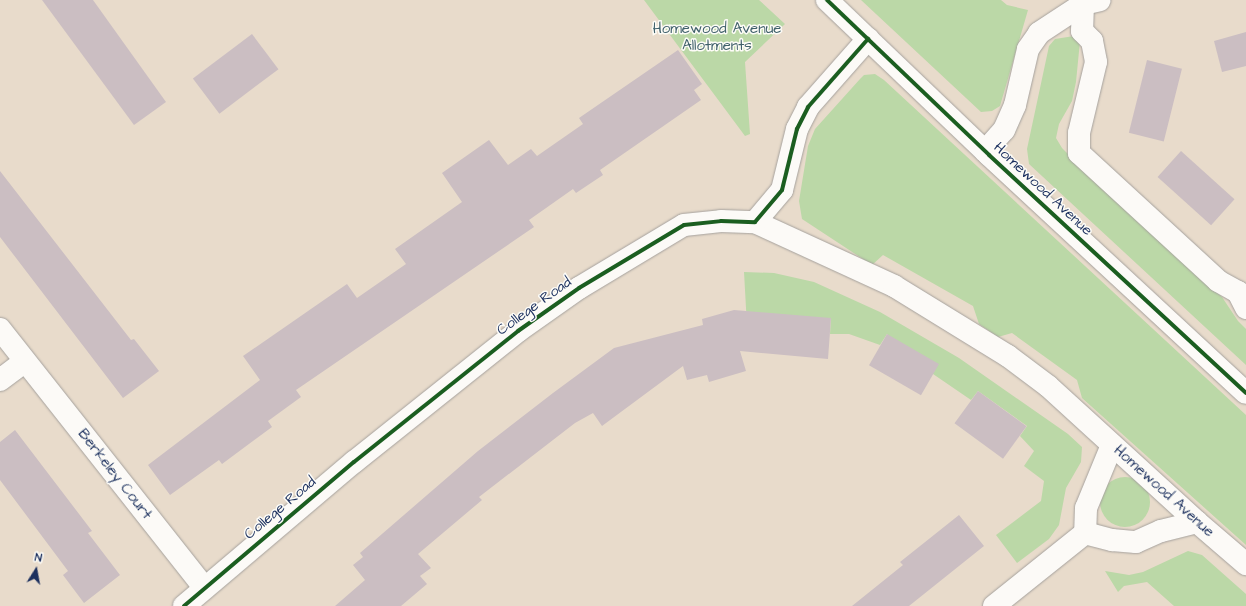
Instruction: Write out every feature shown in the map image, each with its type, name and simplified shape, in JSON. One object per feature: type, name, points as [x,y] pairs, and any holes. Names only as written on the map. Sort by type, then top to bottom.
[{"type":"street","name":"Homewood Avenue","points":[[827,0],[984,151],[1246,393]]},
{"type":"street","points":[[984,151],[1004,130],[1015,105],[1028,49],[1039,33],[1088,1]]},
{"type":"street","points":[[1088,1],[1082,31],[1092,41],[1096,62],[1078,133],[1079,153],[1218,281],[1238,292],[1246,308]]},
{"type":"street","points":[[755,222],[782,190],[797,129],[808,107],[868,39]]},
{"type":"street","name":"College Road","points":[[184,606],[354,462],[518,331],[579,288],[684,225],[721,221],[755,222]]},
{"type":"street","name":"Homewood Avenue","points":[[755,222],[879,278],[972,332],[1048,386],[1197,522],[1246,564]]},
{"type":"street","name":"Berkeley Court","points":[[0,329],[204,588]]},
{"type":"street","points":[[0,380],[25,361]]},
{"type":"street","points":[[994,606],[1085,533],[1086,508],[1112,445]]},
{"type":"street","points":[[1085,533],[1112,540],[1136,542],[1161,531],[1197,522]]},
{"type":"green space","name":"Homewood Avenue Allotments","points":[[644,0],[759,0],[785,24],[745,62],[750,134],[745,136]]},
{"type":"green space","points":[[861,0],[1001,0],[1007,5],[1028,10],[1000,106],[992,111],[981,112]]},
{"type":"green space","points":[[1074,36],[1080,41],[1076,82],[1072,101],[1059,124],[1056,138],[1062,148],[1075,161],[1222,297],[1238,321],[1246,329],[1246,365],[1029,164],[1027,149],[1049,46],[1055,39]]},
{"type":"green space","points":[[875,74],[884,80],[1246,415],[1246,545],[1082,398],[1077,380],[1012,333],[998,337],[979,324],[973,306],[883,255],[872,265],[802,219],[799,201],[808,146],[815,129],[864,75]]},
{"type":"green space","points":[[744,272],[774,273],[814,282],[880,312],[959,358],[1068,434],[1082,447],[1081,462],[1066,488],[1059,525],[1049,539],[1017,563],[996,535],[1041,501],[1044,481],[1024,466],[1034,451],[1020,436],[1027,426],[978,391],[971,400],[933,374],[887,334],[880,345],[849,334],[830,334],[831,318],[747,326]]},
{"type":"green space","points":[[1120,477],[1130,477],[1143,484],[1150,497],[1150,507],[1143,520],[1130,527],[1120,527],[1111,523],[1104,516],[1100,507],[1100,497],[1104,488],[1111,481]]},
{"type":"green space","points":[[1188,551],[1202,555],[1246,594],[1246,606],[1174,606],[1147,582],[1124,586],[1118,592],[1105,571],[1129,575],[1143,572]]},
{"type":"building","points":[[42,0],[93,0],[166,102],[134,125]]},
{"type":"building","points":[[1246,32],[1246,66],[1222,72],[1214,41]]},
{"type":"building","points":[[252,34],[278,69],[219,114],[193,79]]},
{"type":"building","points":[[678,50],[702,84],[694,90],[701,100],[600,170],[603,175],[576,193],[573,189],[529,220],[534,227],[296,390],[301,397],[268,421],[272,427],[222,464],[219,460],[170,495],[148,465],[260,380],[243,356],[347,284],[357,298],[406,264],[395,249],[462,202],[442,173],[489,140],[508,165],[531,149],[537,156],[583,124],[579,118]]},
{"type":"building","points":[[1147,60],[1182,69],[1164,141],[1129,133]]},
{"type":"building","points":[[1181,151],[1235,199],[1211,225],[1158,177]]},
{"type":"building","points":[[0,171],[131,340],[134,339],[159,371],[123,398],[0,237]]},
{"type":"building","points":[[734,310],[831,318],[828,359],[740,351],[746,371],[709,382],[707,375],[687,380],[683,366],[602,426],[593,413],[575,423],[479,497],[482,500],[418,554],[431,568],[420,576],[427,584],[401,606],[335,606],[365,580],[353,565],[363,557],[360,553],[478,451],[553,393],[614,348],[703,325],[702,319]]},
{"type":"building","points":[[887,334],[939,364],[921,395],[869,365]]},
{"type":"building","points":[[978,391],[1027,426],[1003,459],[954,423]]},
{"type":"building","points":[[15,430],[92,531],[88,533],[120,575],[84,603],[63,575],[68,571],[0,480],[0,442]]},
{"type":"building","points":[[959,515],[984,546],[909,606],[852,606],[903,565],[900,562]]},
{"type":"cycle path","points":[[827,0],[989,155],[1246,393]]},
{"type":"cycle path","points":[[184,606],[354,462],[518,331],[579,288],[684,225],[721,221],[755,222],[782,190],[797,129],[808,107],[868,39]]}]
